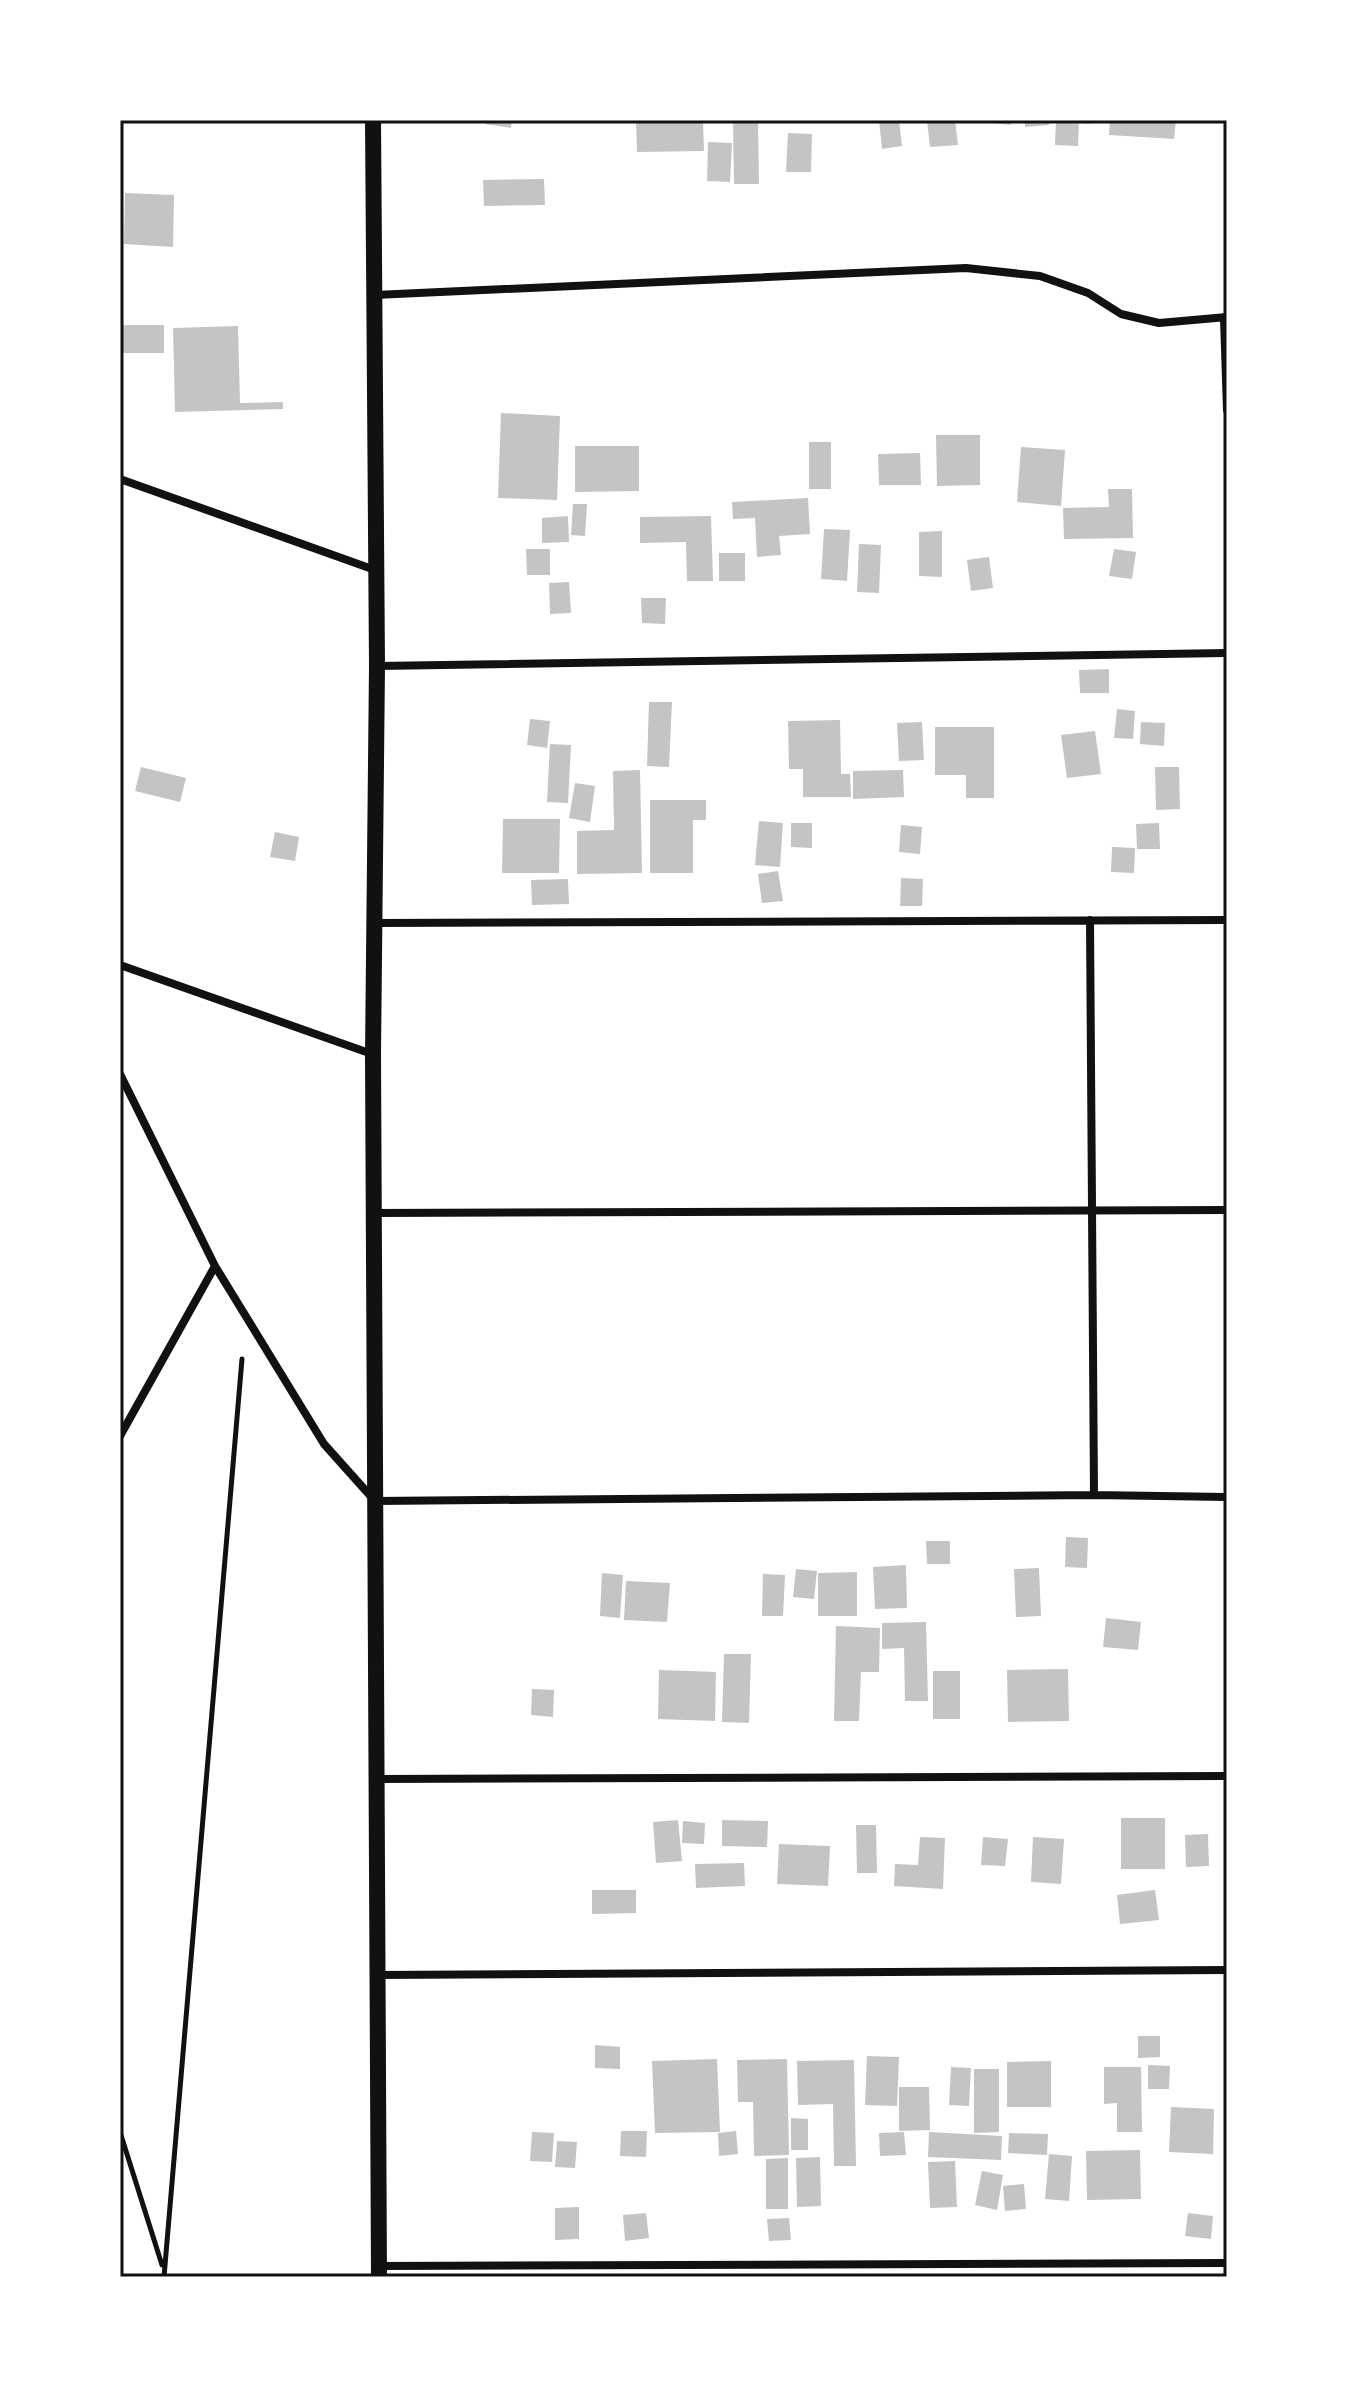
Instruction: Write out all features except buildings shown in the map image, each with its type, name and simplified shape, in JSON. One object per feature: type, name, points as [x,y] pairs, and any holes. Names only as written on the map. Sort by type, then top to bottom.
[{"type":"main road","points":[[373,120],[377,666],[373,1054],[379,2272]]},
{"type":"street","points":[[375,295],[966,268],[1040,276],[1088,293],[1121,314],[1159,323],[1226,317],[1227,410]]},
{"type":"street","points":[[120,479],[376,570]]},
{"type":"street","points":[[377,666],[1227,653]]},
{"type":"street","points":[[1090,920],[1094,1495]]},
{"type":"street","points":[[374,923],[1227,920]]},
{"type":"street","points":[[120,965],[373,1054]]},
{"type":"street","points":[[120,1074],[215,1266],[324,1444],[375,1501],[1094,1495],[1227,1497]]},
{"type":"street","points":[[374,1213],[1227,1210]]},
{"type":"street","points":[[120,1436],[215,1266]]},
{"type":"street","points":[[376,1779],[1227,1776]]},
{"type":"street","points":[[377,1975],[1227,1970]]},
{"type":"street","points":[[379,2272],[1227,2263]]},
{"type":"path","points":[[164,2273],[245,1314]]},
{"type":"path","points":[[120,2132],[164,2273]]}]
